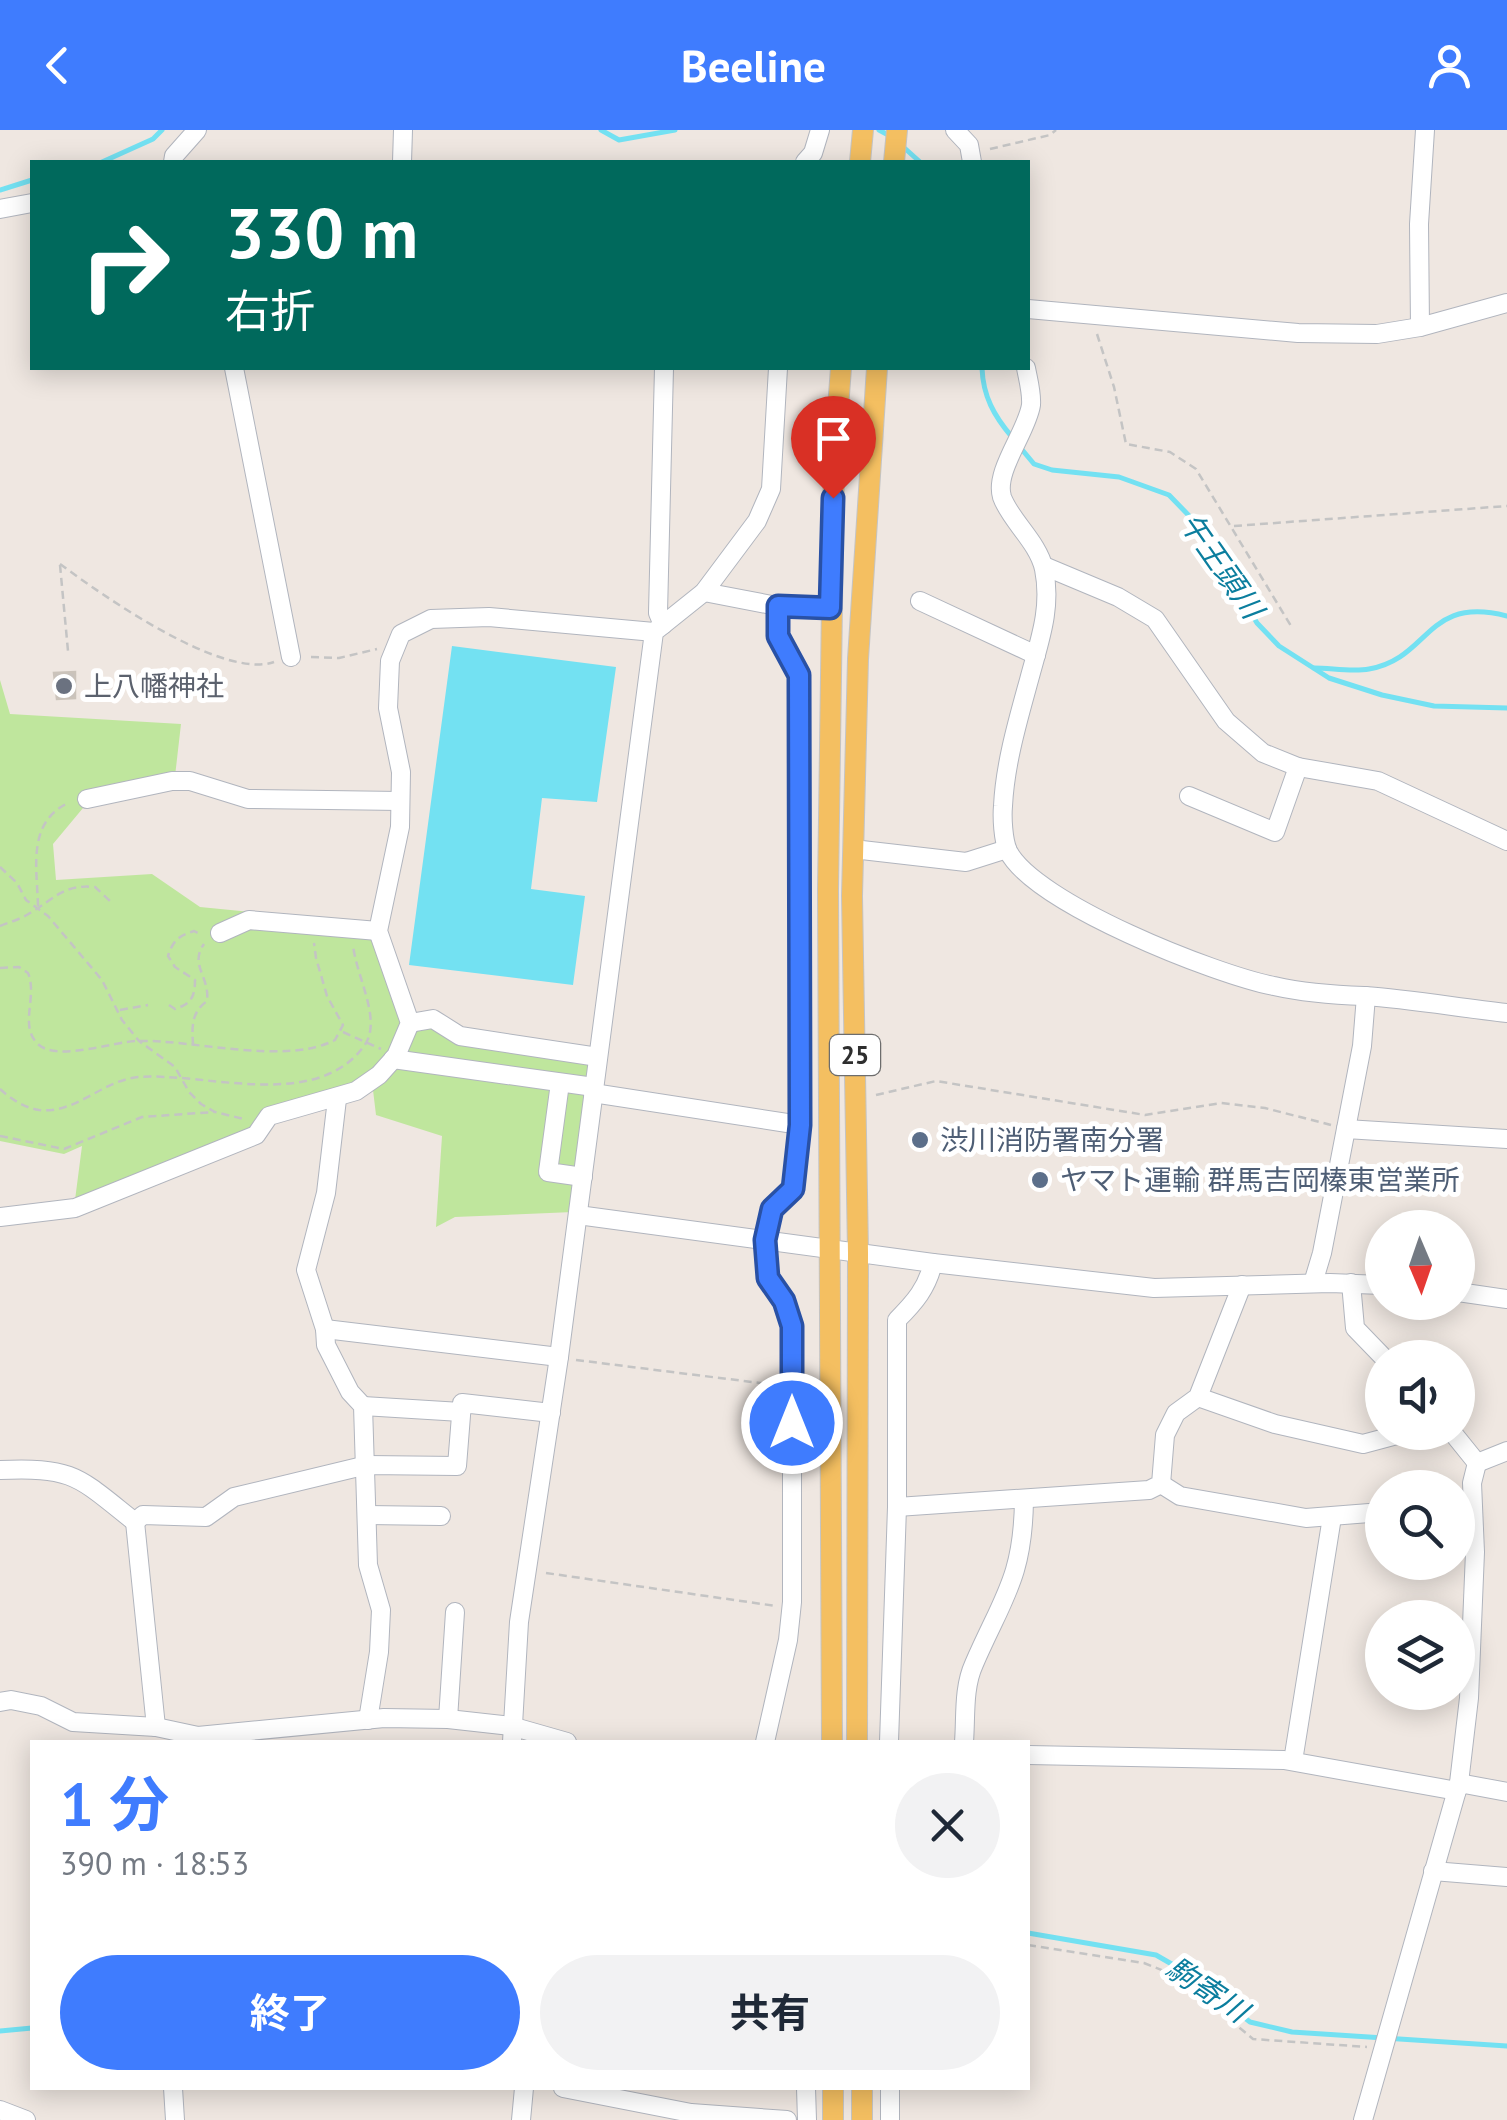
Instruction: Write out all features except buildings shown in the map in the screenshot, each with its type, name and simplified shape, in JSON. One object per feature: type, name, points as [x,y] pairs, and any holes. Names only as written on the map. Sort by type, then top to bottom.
[{"type":"main road","points":[[894,160],[897,130]]},
{"type":"main road","points":[[860,160],[863,134]]},
{"type":"main road","name":"25","points":[[832,1740],[828,1249],[830,608],[834,461],[842,370]]},
{"type":"main road","name":"25","points":[[858,1740],[853,848],[858,660],[877,370]]},
{"type":"main road","points":[[833,2090],[834,2120]]},
{"type":"main road","points":[[862,2090],[862,2120]]},
{"type":"street","points":[[173,160],[197,130]]},
{"type":"street","points":[[402,160],[403,130]]},
{"type":"street","points":[[955,130],[969,145],[971,158]]},
{"type":"street","points":[[1420,327],[1420,224],[1426,130]]},
{"type":"street","points":[[807,160],[820,133]]},
{"type":"street","points":[[0,209],[30,203]]},
{"type":"street","points":[[1030,308],[1298,334],[1377,334],[1420,327],[1507,303]]},
{"type":"street","points":[[234,370],[291,658]]},
{"type":"street","points":[[511,1734],[527,1570],[560,1358],[593,1090],[659,628],[664,370]]},
{"type":"street","points":[[0,1217],[76,1208],[256,1136],[269,1116],[337,1099],[379,1075],[395,1057],[410,1023],[378,931],[400,828],[401,772],[388,708],[390,660],[400,636],[431,619],[489,617],[659,628],[704,592],[757,521],[770,489],[778,370]]},
{"type":"street","points":[[1026,370],[1032,401],[1003,475],[1002,496],[1044,566],[1048,606],[1002,806],[1007,849],[1025,872],[1061,897],[1126,932],[1190,960],[1268,986],[1326,996],[1366,996],[1507,1013]]},
{"type":"street","points":[[1044,566],[1118,597],[1155,619],[1226,721],[1264,753],[1298,767],[1378,781],[1507,841]]},
{"type":"street","points":[[704,592],[778,606],[830,608]]},
{"type":"street","points":[[920,601],[1036,655]]},
{"type":"street","points":[[764,1740],[792,1608],[792,1326],[784,1301],[768,1278],[765,1240],[772,1209],[793,1189],[800,1125],[799,675],[778,636],[778,606]]},
{"type":"street","points":[[1189,796],[1275,832],[1298,767]]},
{"type":"street","points":[[87,799],[172,780],[190,780],[248,799],[400,801]]},
{"type":"street","points":[[853,848],[966,862],[1007,849]]},
{"type":"street","points":[[220,933],[249,920],[378,931]]},
{"type":"street","points":[[1313,1284],[1362,1046],[1366,996]]},
{"type":"street","points":[[410,1023],[433,1018],[460,1036],[598,1057]]},
{"type":"street","points":[[395,1057],[800,1125]]},
{"type":"street","points":[[560,1082],[548,1172],[582,1176]]},
{"type":"street","points":[[337,1099],[326,1193],[306,1270],[325,1329],[326,1345],[350,1392],[363,1406],[368,1565],[381,1610],[368,1720]]},
{"type":"street","points":[[1346,1129],[1507,1139]]},
{"type":"street","points":[[578,1215],[1154,1288],[1365,1284]]},
{"type":"street","points":[[889,1740],[898,1507],[897,1320],[919,1298],[933,1263]]},
{"type":"street","points":[[1351,1283],[1356,1328],[1367,1340]]},
{"type":"street","points":[[1161,1484],[1165,1435],[1176,1413],[1198,1397],[1242,1285]]},
{"type":"street","points":[[1475,1294],[1507,1299]]},
{"type":"street","points":[[325,1329],[560,1358]]},
{"type":"street","points":[[1198,1397],[1275,1424],[1365,1443]]},
{"type":"street","points":[[156,1727],[135,1522],[142,1514],[206,1516],[234,1498],[366,1465],[457,1466],[462,1404],[551,1412]]},
{"type":"street","points":[[363,1406],[461,1412]]},
{"type":"street","points":[[1466,1450],[1477,1464]]},
{"type":"street","points":[[1477,1464],[1507,1451]]},
{"type":"street","points":[[1475,1472],[1477,1464]]},
{"type":"street","points":[[0,1470],[44,1468],[70,1474],[135,1522]]},
{"type":"street","points":[[898,1507],[1150,1490],[1161,1484]]},
{"type":"street","points":[[1161,1484],[1180,1496],[1306,1518],[1365,1514]]},
{"type":"street","points":[[964,1740],[967,1688],[973,1666],[1007,1600],[1018,1566],[1024,1534],[1024,1500]]},
{"type":"street","points":[[368,1515],[441,1516]]},
{"type":"street","points":[[1294,1761],[1332,1517]]},
{"type":"street","points":[[1475,1548],[1475,1573]]},
{"type":"street","points":[[1363,2120],[1458,1787],[1469,1698],[1475,1580]]},
{"type":"street","points":[[448,1719],[455,1612]]},
{"type":"street","points":[[0,1702],[11,1700],[41,1706],[74,1722],[156,1727],[198,1739],[368,1720],[448,1719],[553,1740]]},
{"type":"street","points":[[1030,1755],[1294,1761],[1507,1792]]},
{"type":"street","points":[[1433,1870],[1507,1877]]},
{"type":"street","points":[[173,2090],[174,2120]]},
{"type":"street","points":[[520,2120],[524,2090]]},
{"type":"street","points":[[573,2090],[734,2119],[787,2120]]},
{"type":"street","points":[[806,2090],[807,2120]]},
{"type":"street","points":[[890,2090],[890,2120]]},
{"type":"street","points":[[0,2110],[26,2120]]},
{"type":"path","points":[[971,158],[1056,130]]},
{"type":"path","points":[[1090,314],[1114,387],[1126,444],[1170,452],[1196,468],[1292,626]]},
{"type":"path","points":[[1231,526],[1507,506]]},
{"type":"path","points":[[68,651],[60,564],[138,616],[205,651],[242,664],[339,658],[381,648],[400,636]]},
{"type":"path","points":[[38,908],[36,847],[40,828],[51,812],[87,799]]},
{"type":"path","points":[[0,867],[102,980],[139,1041],[175,1067],[189,1092],[215,1112]]},
{"type":"path","points":[[0,926],[38,908],[45,899],[85,886],[99,889],[110,901]]},
{"type":"path","points":[[316,925],[316,958],[327,996],[340,1015],[342,1032]]},
{"type":"path","points":[[0,1089],[12,1100],[38,1110],[70,1107],[112,1082],[141,1077],[256,1084],[317,1078],[338,1069],[368,1043],[372,1010],[358,974],[352,928]]},
{"type":"path","points":[[169,1005],[175,1010],[195,995],[195,980],[175,967],[168,956],[180,936],[194,931],[208,940],[196,961],[209,987],[207,1002],[197,1008],[192,1021],[193,1046]]},
{"type":"path","points":[[0,968],[19,967],[28,973],[34,990],[30,1029],[37,1044],[45,1048],[68,1052],[139,1041],[228,1050],[308,1048],[324,1046],[342,1032]]},
{"type":"path","points":[[118,1010],[148,1005]]},
{"type":"path","points":[[342,1032],[395,1057]]},
{"type":"path","points":[[856,1099],[936,1081],[1145,1115],[1221,1103],[1250,1106],[1346,1129]]},
{"type":"path","points":[[0,1136],[64,1149],[142,1117],[215,1112],[265,1123]]},
{"type":"path","points":[[560,1358],[791,1388]]},
{"type":"path","points":[[527,1570],[792,1608]]},
{"type":"path","points":[[1030,1945],[1144,1963],[1179,1977],[1253,2039],[1383,2048]]},
{"type":"green space","points":[[0,680],[10,714],[181,724],[174,785],[83,808],[53,844],[56,880],[152,874],[200,907],[370,924],[406,1022],[433,1023],[593,1060],[573,1212],[455,1217],[436,1227],[442,1136],[376,1115],[373,1090],[253,1130],[75,1200],[82,1146],[64,1154],[0,1141]]},
{"type":"water","points":[[452,646],[616,667],[597,802],[542,798],[531,889],[585,896],[573,985],[409,965]]},
{"type":"waterway","name":"午王頭川","points":[[106,160],[153,139],[162,130]]},
{"type":"waterway","name":"午王頭川","points":[[601,130],[619,140],[675,130]]},
{"type":"waterway","name":"午王頭川","points":[[879,130],[892,137]]},
{"type":"waterway","name":"午王頭川","points":[[900,144],[918,160]]},
{"type":"waterway","name":"午王頭川","points":[[0,190],[30,181]]},
{"type":"waterway","name":"午王頭川","points":[[982,370],[991,405],[1012,437]]},
{"type":"waterway","name":"午王頭川","points":[[1019,446],[1034,464],[1052,470],[1119,477],[1169,495],[1201,528],[1257,623],[1279,646],[1329,678],[1434,706],[1507,708]]},
{"type":"waterway","points":[[1314,668],[1369,669],[1389,663],[1430,630],[1460,614],[1507,616]]},
{"type":"waterway","name":"駒寄川","points":[[1030,1933],[1156,1955],[1189,1974],[1250,2022],[1292,2032],[1507,2046]]},
{"type":"waterway","name":"駒寄川","points":[[0,2031],[30,2028]]},
{"type":"place","name":"上八幡神社","points":[[64,686]]},
{"type":"place","name":"渋川消防署南分署","points":[[920,1140]]},
{"type":"place","name":"ヤマト運輸 群馬吉岡榛東営業所","points":[[1040,1180]]},
{"type":"route","points":[[792,1423],[792,1326],[784,1301],[768,1278],[765,1240],[772,1209],[793,1189],[800,1125],[799,675],[778,636],[778,606],[830,608],[833,498]]}]
